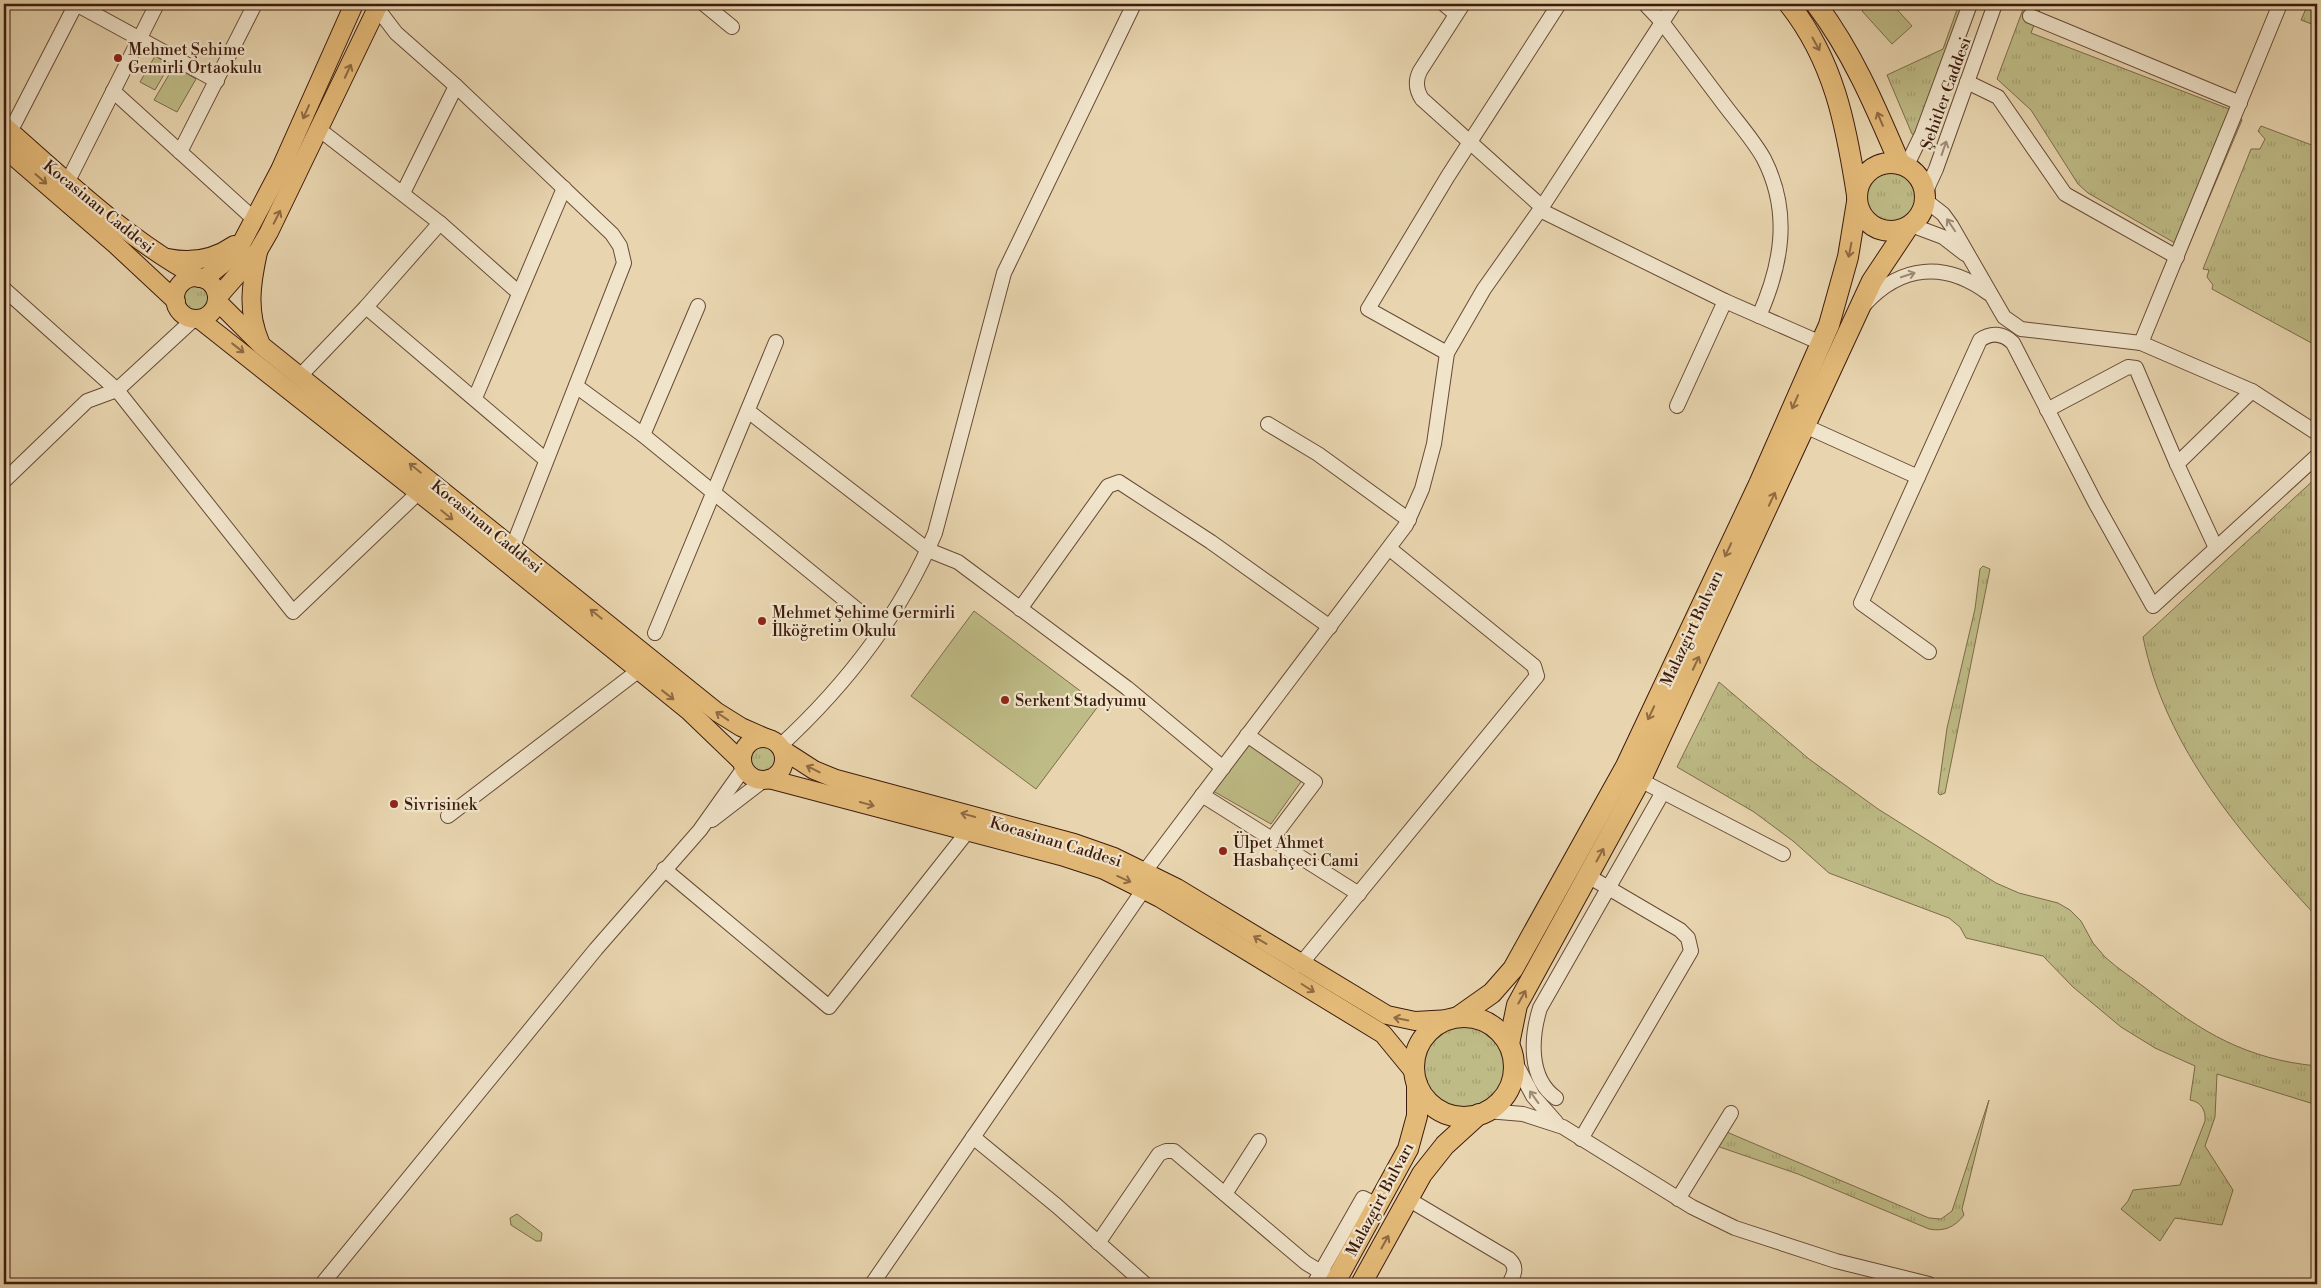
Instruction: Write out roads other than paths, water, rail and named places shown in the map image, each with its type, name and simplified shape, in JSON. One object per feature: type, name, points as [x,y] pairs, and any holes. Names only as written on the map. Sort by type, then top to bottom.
[{"type":"highway","points":[[1789,4],[1816,44],[1832,78],[1852,163],[1861,214],[1876,228],[1895,231],[1909,226],[1921,214],[1925,196],[1920,180],[1903,165],[1862,76],[1839,36],[1816,4]]},
{"type":"highway","points":[[1857,198],[1864,176],[1874,168],[1886,164],[1903,165]]},
{"type":"highway","name":"Malazgirt Bulvarı","points":[[1454,1018],[1492,993],[1513,969],[1626,766],[1759,484],[1821,343],[1844,276],[1857,198]]},
{"type":"highway","name":"Malazgirt Bulvarı","points":[[1512,1052],[1518,1005],[1640,780],[1872,281],[1909,226]]},
{"type":"highway","points":[[1454,1018],[1476,1018],[1492,1025],[1512,1052],[1511,1086],[1501,1101],[1483,1113],[1462,1117],[1445,1113],[1424,1097],[1416,1078],[1416,1056],[1422,1040],[1434,1027],[1454,1018]]},
{"type":"highway","name":"Malazgirt Bulvarı","points":[[1326,1281],[1377,1206],[1412,1139],[1418,1105],[1416,1078]]},
{"type":"highway","name":"Malazgirt Bulvarı","points":[[1361,1284],[1422,1174],[1456,1134],[1483,1113]]},
{"type":"main road","points":[[355,4],[366,12],[378,6],[320,130],[258,251],[217,300],[209,315],[196,319],[184,315],[176,301],[177,290],[183,282],[201,278],[234,253],[246,235],[280,170],[355,4]]},
{"type":"main road","name":"Kocasinan Caddesi","points":[[6,135],[68,181],[121,228],[161,256],[201,278]]},
{"type":"main road","name":"Kocasinan Caddesi","points":[[6,135],[176,301]]},
{"type":"main road","points":[[161,256],[178,260],[203,259],[228,249],[246,235]]},
{"type":"main road","points":[[258,251],[251,286],[250,306],[261,345]]},
{"type":"main road","points":[[201,278],[213,285],[217,300]]},
{"type":"main road","name":"Kocasinan Caddesi","points":[[217,300],[261,345],[717,712],[776,745],[808,767],[836,779],[1074,843],[1114,857],[1145,880],[1383,1034],[1416,1078]]},
{"type":"main road","name":"Kocasinan Caddesi","points":[[196,319],[419,492],[705,724],[743,765]]},
{"type":"main road","points":[[754,740],[776,745],[783,767],[776,776],[766,780],[750,776],[743,765],[746,746],[754,740]]},
{"type":"main road","name":"Kocasinan Caddesi","points":[[766,780],[968,831],[1145,880],[1300,965],[1386,1015],[1415,1021],[1454,1018]]},
{"type":"street","points":[[6,135],[76,4],[217,81]]},
{"type":"street","points":[[68,181],[157,4]]},
{"type":"street","points":[[180,152],[255,4]]},
{"type":"street","points":[[704,4],[732,26]]},
{"type":"street","points":[[776,745],[841,684],[882,630],[928,550],[935,533],[1004,273],[1134,4]]},
{"type":"street","points":[[1444,4],[1459,9],[1420,71],[1417,86],[1422,99],[1541,208],[1725,301],[1821,343]]},
{"type":"street","points":[[1447,353],[1368,309],[1470,143],[1559,4]]},
{"type":"street","points":[[1645,4],[1662,22],[1756,146],[1774,185],[1780,210],[1780,247],[1773,286],[1759,316]]},
{"type":"street","points":[[872,1284],[1202,795],[1390,549],[1409,520],[1422,489],[1434,444],[1447,353],[1484,289],[1541,208],[1674,4]]},
{"type":"street","name":"Şehitler Caddesi","points":[[1903,165],[1922,134],[1970,4]]},
{"type":"street","name":"Şehitler Caddesi","points":[[1925,196],[1995,4]]},
{"type":"street","points":[[2141,343],[2280,4]]},
{"type":"street","points":[[378,6],[396,33],[456,86],[564,188],[612,234],[620,246],[624,262],[513,546]]},
{"type":"street","points":[[2030,16],[2240,103]]},
{"type":"street","points":[[1967,82],[1998,97],[2065,194],[2177,257]]},
{"type":"street","points":[[403,193],[456,86]]},
{"type":"street","points":[[113,91],[254,219]]},
{"type":"street","points":[[320,130],[440,223],[520,293]]},
{"type":"street","points":[[475,398],[564,188]]},
{"type":"street","points":[[1925,196],[1943,214],[2004,317],[2021,329],[2141,343],[2252,391],[2317,433]]},
{"type":"street","points":[[300,376],[366,307],[440,223]]},
{"type":"street","points":[[1909,226],[1943,237],[1969,257]]},
{"type":"street","points":[[1856,315],[1871,298],[1888,284],[1905,276],[1921,272],[1940,271],[1955,275],[1974,283],[1990,294]]},
{"type":"street","points":[[4,289],[117,390],[293,612],[419,492]]},
{"type":"street","points":[[1677,406],[1725,301]]},
{"type":"street","points":[[643,434],[698,306]]},
{"type":"street","points":[[366,307],[546,460]]},
{"type":"street","points":[[4,481],[87,401],[117,390],[196,319]]},
{"type":"street","points":[[2001,335],[2010,322]]},
{"type":"street","points":[[1929,652],[1861,603],[1980,340],[1988,335],[2001,335],[2012,343],[2096,504],[2153,606],[2317,456]]},
{"type":"street","points":[[655,634],[776,342]]},
{"type":"street","points":[[2047,410],[2128,367],[2134,366],[2138,370],[2177,464],[2216,548]]},
{"type":"street","points":[[576,386],[643,434],[882,630]]},
{"type":"street","points":[[2177,464],[2252,391]]},
{"type":"street","points":[[748,411],[928,550],[958,562],[1134,694],[1223,768]]},
{"type":"street","points":[[1268,424],[1318,454],[1409,520]]},
{"type":"street","points":[[1806,426],[1918,476]]},
{"type":"street","points":[[1020,609],[1108,486],[1119,482],[1212,542],[1330,627]]},
{"type":"street","points":[[1300,965],[1530,686],[1538,673],[1534,666],[1390,549]]},
{"type":"street","points":[[448,816],[638,671]]},
{"type":"street","points":[[1247,735],[1315,782],[1272,838]]},
{"type":"street","points":[[322,1284],[664,869],[700,830],[743,765]]},
{"type":"street","points":[[700,830],[766,780]]},
{"type":"street","points":[[1640,780],[1783,854]]},
{"type":"street","points":[[1556,1098],[1548,1092],[1536,1067],[1533,1046],[1537,1018],[1544,998],[1663,792]]},
{"type":"street","points":[[1202,795],[1359,894]]},
{"type":"street","points":[[664,869],[830,1007],[968,831]]},
{"type":"street","points":[[1582,1139],[1691,951],[1688,938],[1680,930],[1588,876]]},
{"type":"street","points":[[1512,1052],[1534,1096],[1563,1127]]},
{"type":"street","points":[[1483,1113],[1524,1114],[1563,1127],[1678,1199],[1735,1228],[1783,1245],[1929,1284]]},
{"type":"street","points":[[1678,1199],[1731,1113]]},
{"type":"street","points":[[973,1137],[1145,1284]]},
{"type":"street","points":[[1225,1194],[1259,1141]]},
{"type":"street","points":[[1098,1242],[1162,1152],[1170,1151],[1177,1153],[1326,1281]]},
{"type":"street","points":[[1408,1199],[1509,1259],[1514,1265],[1515,1272],[1509,1284]]},
{"type":"place","name":"Mehmet Şehime Gemirli Ortaokulu","points":[[118,58]]},
{"type":"place","name":"Mehmet Şehime Germirli İlköğretim Okulu","points":[[762,621]]},
{"type":"place","name":"Serkent Stadyumu","points":[[1005,700]]},
{"type":"place","name":"Sivrisinek","points":[[394,804]]},
{"type":"place","name":"Ülpet Ahmet Hasbahçeci Cami","points":[[1223,851]]}]
